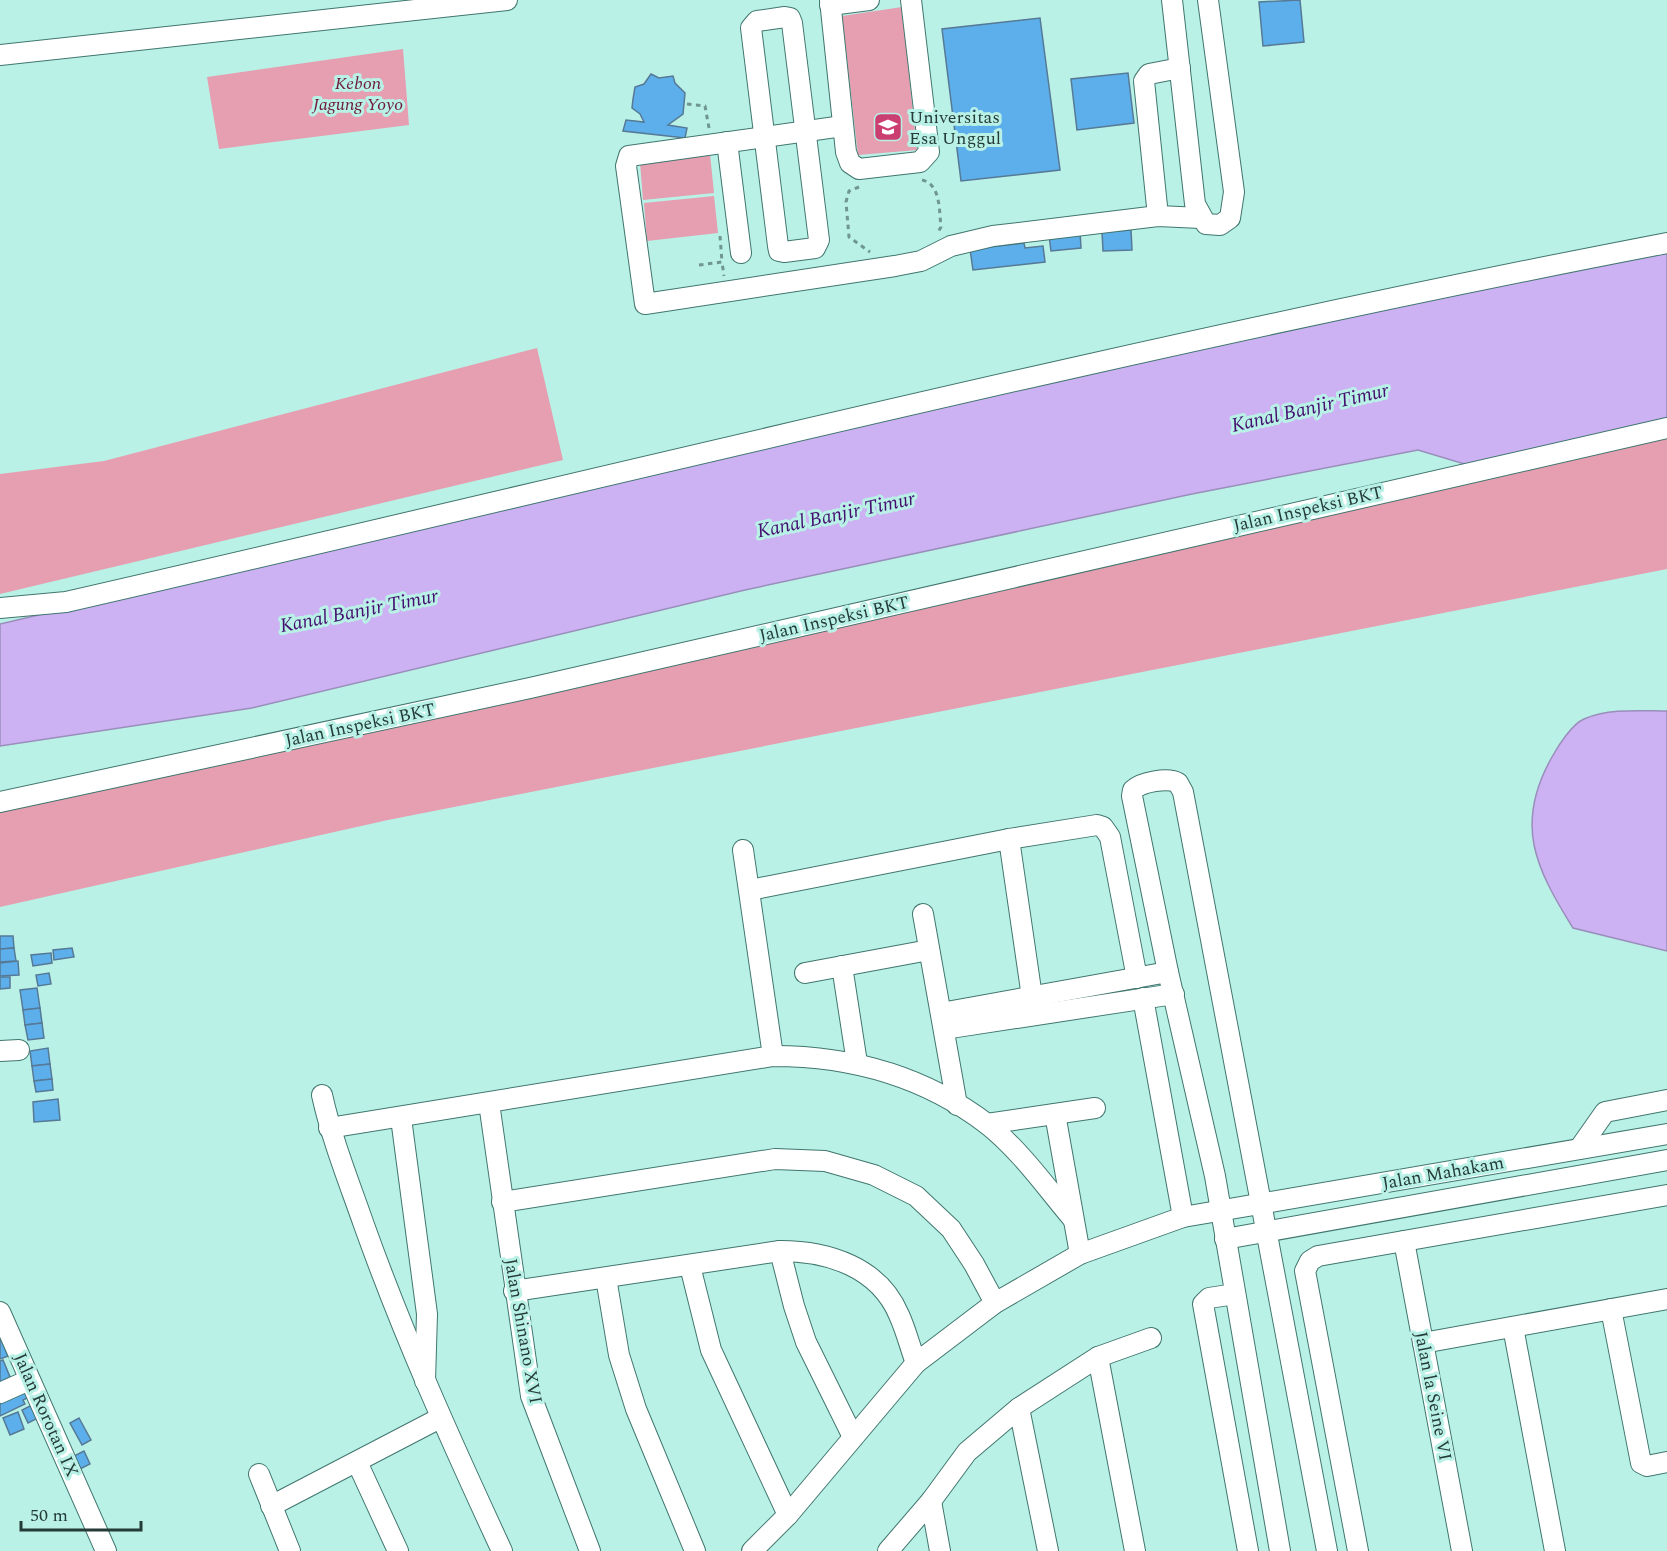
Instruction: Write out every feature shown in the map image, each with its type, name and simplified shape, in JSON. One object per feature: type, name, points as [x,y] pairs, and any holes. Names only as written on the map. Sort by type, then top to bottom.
[{"type":"street","points":[[0,55],[507,0]]},
{"type":"street","points":[[869,0],[830,2],[848,158],[854,167],[859,169],[920,162],[926,159],[929,152],[911,0]]},
{"type":"street","points":[[1172,0],[1193,193],[1201,218],[1206,224],[1214,225],[1226,222],[1232,214],[1234,192],[1208,0]]},
{"type":"street","points":[[790,18],[807,131],[819,245],[815,248],[779,252],[751,28],[757,21],[790,18]]},
{"type":"street","points":[[1158,216],[1144,81],[1149,74],[1180,68]]},
{"type":"street","points":[[843,126],[634,154],[627,159],[645,304],[895,266],[935,256],[951,246],[993,236],[1158,216],[1201,218]]},
{"type":"street","points":[[719,143],[741,253]]},
{"type":"street","points":[[0,608],[66,602],[1003,384],[1348,307],[1667,243]]},
{"type":"street","name":"Jalan Inspeksi BKT","points":[[0,802],[541,685],[1667,428]]},
{"type":"street","points":[[1280,1551],[1219,1211],[1215,1176],[1168,972],[1132,793],[1138,785],[1169,780],[1178,783],[1183,792],[1327,1551]]},
{"type":"street","points":[[750,890],[1009,839],[1091,825],[1102,826],[1110,837],[1131,979],[1183,1217]]},
{"type":"street","points":[[1009,839],[1032,997]]},
{"type":"street","points":[[743,850],[773,1056]]},
{"type":"street","points":[[923,914],[957,1105]]},
{"type":"street","points":[[805,973],[929,950]]},
{"type":"street","points":[[842,966],[857,1063]]},
{"type":"street","points":[[942,1021],[1032,997],[1168,972]]},
{"type":"street","points":[[942,1021],[1173,994]]},
{"type":"street","points":[[330,1128],[773,1056],[816,1056],[857,1063],[913,1080],[987,1124],[1024,1161],[1073,1219]]},
{"type":"street","points":[[322,1095],[330,1128],[396,1316],[440,1418],[502,1551]]},
{"type":"street","points":[[1579,1149],[1605,1112],[1667,1100]]},
{"type":"street","name":"Jalan Shinano XVI","points":[[489,1103],[514,1291],[531,1396],[590,1551]]},
{"type":"street","points":[[987,1124],[1095,1108]]},
{"type":"street","points":[[1055,1114],[1080,1254]]},
{"type":"street","points":[[401,1118],[427,1314],[425,1383]]},
{"type":"street","name":"Jalan Mahakam","points":[[752,1551],[788,1515],[916,1363],[995,1303],[1080,1254],[1183,1217],[1667,1134]]},
{"type":"street","points":[[502,1202],[775,1159],[825,1161],[874,1175],[916,1196],[951,1229],[995,1303]]},
{"type":"street","name":"Jalan Mahakam","points":[[1225,1239],[1667,1160]]},
{"type":"street","points":[[1358,1551],[1305,1271],[1310,1260],[1318,1256],[1667,1195]]},
{"type":"street","name":"Jalan la Seine VI","points":[[1404,1241],[1462,1551]]},
{"type":"street","points":[[514,1291],[780,1251],[806,1251],[846,1261],[876,1282],[898,1312],[916,1363]]},
{"type":"street","points":[[780,1251],[806,1342],[853,1437]]},
{"type":"street","points":[[690,1266],[711,1350],[788,1515]]},
{"type":"street","points":[[606,1278],[619,1355],[636,1409],[695,1551]]},
{"type":"street","points":[[1235,1294],[1209,1298],[1203,1304],[1248,1551]]},
{"type":"street","points":[[1424,1343],[1667,1299]]},
{"type":"street","points":[[1611,1309],[1641,1463],[1647,1466],[1667,1462]]},
{"type":"street","name":"Jalan Rorotan IX","points":[[0,1312],[106,1551]]},
{"type":"street","points":[[1513,1327],[1555,1551]]},
{"type":"street","points":[[888,1551],[931,1501],[968,1452],[1019,1408],[1098,1357],[1151,1338]]},
{"type":"street","points":[[1098,1357],[1135,1551]]},
{"type":"street","points":[[0,1393],[29,1380]]},
{"type":"street","points":[[1019,1408],[1048,1551]]},
{"type":"street","points":[[271,1506],[440,1418]]},
{"type":"street","points":[[357,1462],[398,1551]]},
{"type":"street","points":[[259,1473],[290,1551]]},
{"type":"street","points":[[931,1501],[940,1551]]},
{"type":"path","points":[[687,104],[705,106],[719,143]]},
{"type":"path","points":[[913,181],[925,180],[937,193],[941,227],[936,235]]},
{"type":"path","points":[[868,186],[849,191],[846,202],[849,237],[872,252],[869,258]]},
{"type":"path","points":[[699,265],[722,262],[725,284]]},
{"type":"green space","points":[[902,7],[917,150],[858,155],[842,16]]},
{"type":"green space","name":"Kebon Jagung Yoyo","points":[[403,49],[409,125],[219,149],[207,77]]},
{"type":"green space","points":[[710,154],[714,193],[643,200],[640,162]]},
{"type":"green space","points":[[714,196],[718,233],[647,241],[644,203]]},
{"type":"green space","points":[[537,348],[563,460],[0,594],[0,474],[104,461]]},
{"type":"green space","points":[[1667,428],[1667,569],[388,820],[0,907],[0,800]]},
{"type":"water","name":"Kanal Banjir Timur","points":[[1667,247],[1667,428],[1481,469],[1418,450],[1192,494],[745,590],[252,708],[0,746],[0,624],[1060,375]]},
{"type":"water","points":[[1667,711],[1667,951],[1573,928],[1548,885],[1540,865],[1534,845],[1532,824],[1534,803],[1540,781],[1558,747],[1579,722],[1604,713]]},
{"type":"building","points":[[1300,0],[1304,42],[1263,46],[1259,2]]},
{"type":"building","points":[[1040,18],[1060,170],[961,181],[942,29]]},
{"type":"building","points":[[1128,73],[1134,123],[1077,130],[1071,79]]},
{"type":"building","points":[[651,74],[659,78],[673,76],[675,83],[685,93],[683,114],[668,125],[687,128],[685,138],[623,131],[626,120],[644,122],[640,114],[632,108],[633,99],[635,87],[644,84]]},
{"type":"building","points":[[1131,230],[1132,250],[1103,251],[1102,232]]},
{"type":"building","points":[[1080,231],[1081,248],[1051,251],[1049,235]]},
{"type":"building","points":[[1024,243],[1025,248],[1043,246],[1045,262],[973,270],[970,249]]},
{"type":"building","points":[[0,936],[13,936],[14,948],[0,949]]},
{"type":"building","points":[[14,948],[16,961],[0,962],[0,949]]},
{"type":"building","points":[[72,948],[74,957],[54,960],[53,950]]},
{"type":"building","points":[[51,953],[52,963],[33,966],[31,955]]},
{"type":"building","points":[[18,961],[19,975],[0,976],[0,963]]},
{"type":"building","points":[[49,973],[51,984],[38,986],[36,975]]},
{"type":"building","points":[[0,977],[10,977],[10,988],[0,989]]},
{"type":"building","points":[[37,988],[40,1008],[23,1010],[20,990]]},
{"type":"building","points":[[40,1008],[42,1023],[25,1025],[23,1010]]},
{"type":"building","points":[[42,1023],[44,1038],[28,1040],[25,1025]]},
{"type":"building","points":[[48,1048],[50,1064],[32,1066],[30,1051]]},
{"type":"building","points":[[50,1064],[52,1079],[34,1081],[32,1066]]},
{"type":"building","points":[[52,1079],[53,1090],[36,1092],[34,1081]]},
{"type":"building","points":[[58,1099],[60,1120],[34,1122],[33,1102]]},
{"type":"building","points":[[0,1337],[8,1356],[0,1359]]},
{"type":"building","points":[[3,1360],[10,1377],[0,1382],[0,1361]]},
{"type":"building","points":[[25,1387],[29,1397],[23,1400],[25,1404],[0,1416],[0,1395]]},
{"type":"building","points":[[32,1405],[38,1418],[28,1423],[22,1410]]},
{"type":"building","points":[[18,1412],[24,1429],[10,1435],[3,1418]]},
{"type":"building","points":[[79,1418],[91,1440],[82,1445],[70,1423]]},
{"type":"building","points":[[84,1451],[90,1464],[80,1469],[74,1456]]},
{"type":"place","name":"Universitas Esa Unggul","points":[[888,127]]}]
